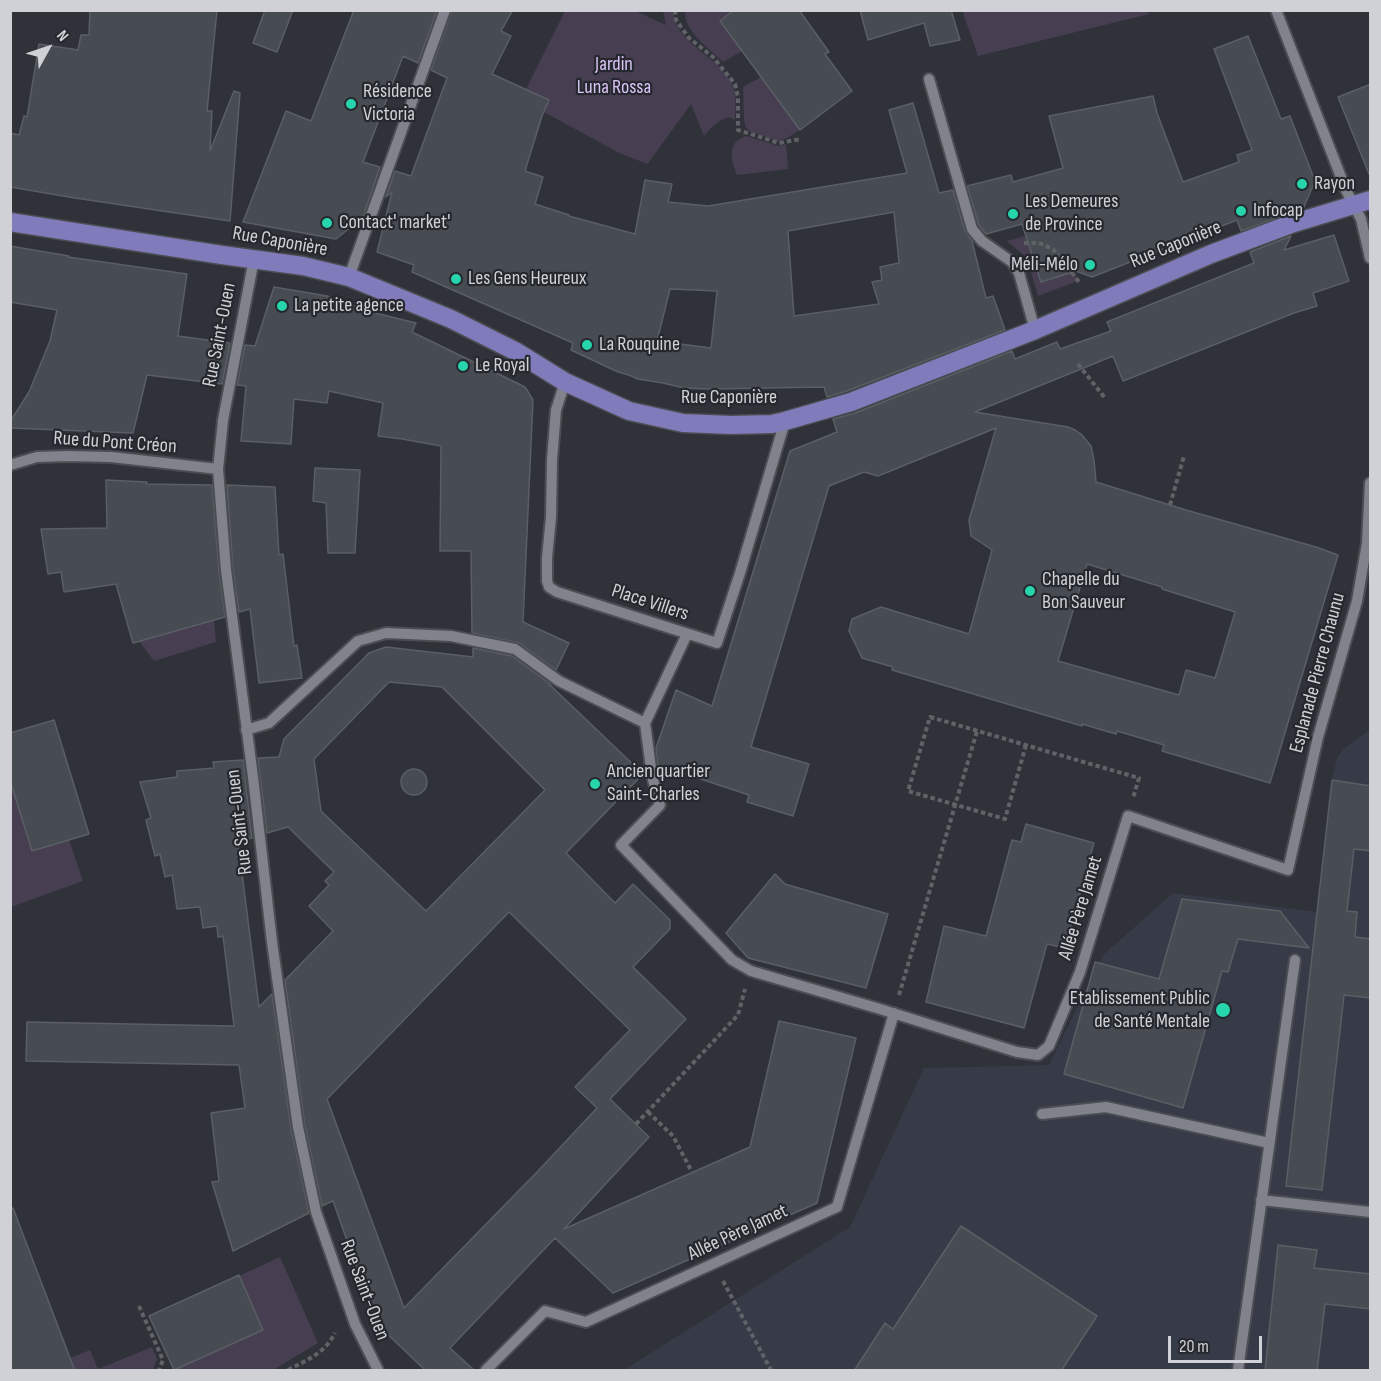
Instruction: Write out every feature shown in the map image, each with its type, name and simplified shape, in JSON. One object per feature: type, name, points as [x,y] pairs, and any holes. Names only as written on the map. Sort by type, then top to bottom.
[{"type":"main road","name":"Rue Caponière","points":[[10,222],[303,266],[349,277],[451,319],[515,351],[565,382],[629,411],[683,423],[731,425],[785,422],[851,402],[1035,330],[1211,254],[1291,224],[1362,202]]},
{"type":"street","points":[[349,277],[445,10]]},
{"type":"street","points":[[1276,10],[1346,190],[1362,202],[1361,219],[1371,258]]},
{"type":"street","points":[[930,79],[972,229],[982,241],[1012,262],[1019,273],[1035,330]]},
{"type":"street","name":"Rue Saint-Ouen","points":[[254,259],[223,420],[218,469],[226,570],[272,942],[298,1127],[316,1212],[358,1333],[378,1371]]},
{"type":"street","name":"Place Villers","points":[[565,382],[556,410],[552,460],[551,517],[547,558],[549,587],[556,592],[717,643],[785,422]]},
{"type":"street","name":"Rue du Pont Créon","points":[[10,465],[37,457],[67,456],[111,457],[218,469]]},
{"type":"street","name":"Esplanade Pierre Chaunu","points":[[1128,816],[1288,870],[1318,737],[1357,601],[1369,543],[1371,483]]},
{"type":"street","points":[[246,730],[269,723],[358,641],[386,633],[451,636],[515,649],[559,681],[645,723],[687,634]]},
{"type":"street","name":"Allée Père Jamet","points":[[645,723],[652,776],[660,805],[621,845],[732,960],[751,971],[1017,1052],[1038,1055],[1049,1046],[1080,972],[1128,816]]},
{"type":"street","points":[[1238,1371],[1295,960]]},
{"type":"street","name":"Allée Père Jamet","points":[[486,1371],[545,1311],[586,1322],[837,1207],[894,1013]]},
{"type":"street","points":[[1042,1114],[1106,1107],[1269,1143]]},
{"type":"street","points":[[1262,1200],[1371,1212]]},
{"type":"path","points":[[675,10],[676,20],[689,38],[713,57],[735,84],[738,96],[738,130],[779,143],[801,139]]},
{"type":"path","points":[[1017,243],[1039,243],[1053,249],[1080,282],[1082,289]]},
{"type":"path","points":[[1078,364],[1105,398]]},
{"type":"path","points":[[1170,505],[1184,456]]},
{"type":"path","points":[[1026,745],[1005,819],[908,791],[930,717],[977,730],[1139,778],[1128,816]]},
{"type":"path","points":[[894,1013],[977,730]]},
{"type":"path","points":[[636,1124],[738,1015],[751,971]]},
{"type":"path","points":[[648,1112],[673,1136],[692,1172]]},
{"type":"path","points":[[714,1263],[771,1371]]},
{"type":"path","points":[[139,1306],[163,1360],[159,1371]]},
{"type":"path","points":[[288,1371],[323,1350],[335,1333]]},
{"type":"shaded area","name":"Etablissement Public de Santé Mentale","points":[[1370,730],[1370,1370],[624,1370],[850,1227],[924,1068],[1049,1065],[1103,955],[1173,893],[1317,912],[1332,780],[1337,758],[1343,749]]},
{"type":"green space","points":[[962,10],[1147,10],[1149,14],[978,56]]},
{"type":"green space","name":"Jardin Luna Rossa","points":[[565,11],[635,11],[666,25],[663,11],[673,11],[682,34],[727,76],[735,95],[735,120],[730,117],[722,120],[704,136],[691,104],[648,164],[619,153],[544,112],[549,100],[526,89]]},
{"type":"green space","points":[[685,11],[734,11],[720,21],[742,51],[723,62],[693,33]]},
{"type":"green space","points":[[761,77],[800,130],[779,141],[751,132],[746,128],[743,87]]},
{"type":"green space","points":[[746,136],[779,146],[786,144],[788,169],[737,175],[732,158],[733,147]]},
{"type":"green space","points":[[1071,223],[1070,260],[1078,281],[1038,296],[1027,258],[1007,241]]},
{"type":"green space","points":[[214,620],[216,642],[154,661],[139,641]]},
{"type":"green space","points":[[10,780],[32,851],[69,840],[83,881],[11,907]]},
{"type":"green space","points":[[280,1257],[318,1343],[273,1370],[173,1370],[263,1330],[239,1276]]},
{"type":"green space","points":[[152,1347],[157,1359],[153,1370],[74,1370],[70,1358],[90,1350],[98,1369]]},
{"type":"building","points":[[90,10],[217,10],[207,111],[212,111],[210,151],[234,91],[240,93],[230,221],[10,187],[10,133],[19,135],[24,116],[27,117],[39,44],[78,50],[81,35],[89,35]]},
{"type":"building","points":[[265,10],[293,10],[277,52],[253,43]]},
{"type":"building","points":[[354,10],[437,10],[418,63],[403,56],[363,162],[380,167],[363,217],[336,239],[243,222],[286,111],[311,121]]},
{"type":"building","points":[[452,10],[513,10],[501,31],[511,36],[492,74],[549,100],[525,171],[543,177],[535,204],[635,234],[645,180],[672,184],[668,202],[708,206],[907,173],[889,110],[913,103],[939,193],[953,190],[965,231],[972,241],[986,298],[993,296],[1005,330],[827,397],[824,387],[684,388],[638,379],[618,372],[571,350],[573,343],[412,272],[414,265],[377,252],[392,192],[386,197],[395,171],[411,176],[447,78],[431,70]],"holes":[[[894,212],[899,263],[880,267],[882,280],[872,282],[879,304],[794,316],[788,231]],[[670,289],[717,291],[711,348],[657,341]]]},
{"type":"building","points":[[734,10],[799,10],[829,52],[825,54],[852,91],[800,130],[720,21]]},
{"type":"building","points":[[860,10],[951,10],[960,40],[930,46],[924,23],[868,40]]},
{"type":"building","points":[[1248,36],[1281,119],[1290,116],[1315,181],[1303,209],[1241,231],[1237,220],[1092,277],[1076,271],[1041,282],[1022,224],[986,234],[979,225],[967,186],[1011,175],[1013,182],[1063,168],[1049,116],[1153,96],[1157,113],[1183,182],[1239,162],[1237,155],[1252,150],[1214,49]]},
{"type":"building","points":[[1371,84],[1371,174],[1369,174],[1338,97]]},
{"type":"building","points":[[1334,235],[1349,281],[1313,293],[1317,306],[1123,381],[1113,356],[975,412],[1075,430],[1091,446],[1096,482],[1338,555],[1270,783],[1162,751],[1164,745],[1117,731],[1116,734],[1082,724],[1082,726],[892,670],[893,667],[862,658],[849,631],[852,619],[881,607],[969,634],[992,550],[971,536],[969,520],[996,428],[878,476],[864,472],[829,486],[751,747],[809,764],[793,816],[747,802],[749,795],[658,765],[656,748],[676,690],[712,706],[790,451],[837,432],[833,419],[855,413],[1012,351],[1015,359],[1057,342],[1060,349],[1111,331],[1107,322],[1254,263],[1250,252],[1291,236],[1284,250]],"holes":[[[1087,564],[1162,587],[1162,589],[1235,612],[1215,678],[1186,670],[1179,695],[1058,661]]]},
{"type":"building","points":[[10,246],[68,257],[187,274],[178,336],[230,343],[222,384],[147,375],[133,433],[10,428],[10,422],[29,392],[50,341],[57,310],[10,302]]},
{"type":"building","points":[[274,287],[327,296],[371,312],[416,323],[412,332],[525,387],[533,400],[523,622],[569,643],[556,670],[519,643],[472,633],[471,551],[440,551],[441,446],[378,436],[383,403],[329,391],[327,403],[294,399],[291,444],[241,441],[246,386],[237,385],[245,345],[255,346]]},
{"type":"building","points":[[315,468],[360,470],[355,553],[328,553],[326,503],[313,501]]},
{"type":"building","points":[[106,480],[147,482],[146,484],[212,485],[225,617],[133,643],[116,584],[64,592],[61,572],[48,574],[41,529],[107,528]]},
{"type":"building","points":[[227,485],[275,487],[279,555],[283,554],[294,646],[297,645],[302,678],[259,683],[250,609],[239,612],[233,569]]},
{"type":"building","points":[[386,647],[473,657],[473,648],[512,656],[550,684],[643,774],[566,853],[615,903],[633,884],[670,920],[670,929],[633,967],[686,1019],[610,1099],[649,1137],[564,1229],[750,1147],[779,1021],[856,1038],[817,1203],[613,1293],[555,1238],[450,1348],[475,1371],[426,1371],[380,1327],[333,1201],[322,1206],[305,1126],[285,980],[333,931],[309,906],[329,885],[325,881],[334,872],[288,827],[267,833],[258,758],[279,757],[284,739],[369,653]],"holes":[[[389,682],[442,687],[545,790],[426,911],[321,811],[314,759]],[[509,912],[630,1030],[575,1087],[597,1108],[404,1308],[327,1099]]]},
{"type":"building","points":[[54,720],[89,834],[32,851],[10,780],[10,733]]},
{"type":"building","points":[[243,760],[252,838],[238,842],[259,1007],[272,994],[291,1128],[309,1213],[233,1251],[212,1182],[219,1181],[211,1113],[245,1108],[239,1065],[26,1061],[27,1022],[234,1026],[223,936],[218,937],[217,926],[203,928],[200,907],[177,909],[172,875],[165,877],[160,854],[155,856],[146,820],[151,818],[140,782],[177,777],[177,771],[214,768],[213,762]]},
{"type":"building","points":[[414,769],[423,773],[427,782],[423,791],[414,795],[405,791],[401,782],[405,773]]},
{"type":"building","points":[[1332,780],[1371,786],[1371,851],[1354,849],[1347,911],[1357,912],[1355,937],[1371,939],[1371,998],[1344,995],[1322,1190],[1286,1186]]},
{"type":"building","points":[[1026,824],[1094,843],[1065,948],[1047,944],[1024,1028],[926,1002],[944,926],[986,936],[1012,840],[1021,842]]},
{"type":"building","points":[[775,874],[785,884],[888,914],[866,988],[748,958],[726,933]]},
{"type":"building","points":[[1182,899],[1280,911],[1309,948],[1238,939],[1228,972],[1222,971],[1183,1108],[1064,1074],[1095,962],[1159,979]]},
{"type":"building","points":[[10,1208],[13,1208],[75,1371],[10,1371]]},
{"type":"building","points":[[961,1226],[1097,1316],[1061,1371],[854,1371],[885,1323],[893,1329]]},
{"type":"building","points":[[1278,1245],[1317,1250],[1314,1268],[1371,1274],[1371,1309],[1325,1304],[1317,1371],[1265,1371]]},
{"type":"building","points":[[239,1275],[263,1330],[174,1370],[149,1316]]},
{"type":"place","name":"Résidence Victoria","points":[[351,104]]},
{"type":"place","name":"Rayon","points":[[1302,184]]},
{"type":"place","name":"Infocap","points":[[1241,211]]},
{"type":"place","name":"Les Demeures de Province","points":[[1013,214]]},
{"type":"place","name":"Contact' market'","points":[[327,223]]},
{"type":"place","name":"Méli-Mélo","points":[[1090,265]]},
{"type":"place","name":"Les Gens Heureux","points":[[456,279]]},
{"type":"place","name":"La petite agence","points":[[282,306]]},
{"type":"place","name":"La Rouquine","points":[[587,345]]},
{"type":"place","name":"Le Royal","points":[[463,366]]},
{"type":"place","name":"Chapelle du Bon Sauveur","points":[[1030,591]]},
{"type":"place","name":"Ancien quartier Saint-Charles","points":[[595,784]]},
{"type":"place","name":"Etablissement Public de Santé Mentale","points":[[1223,1010]]}]
